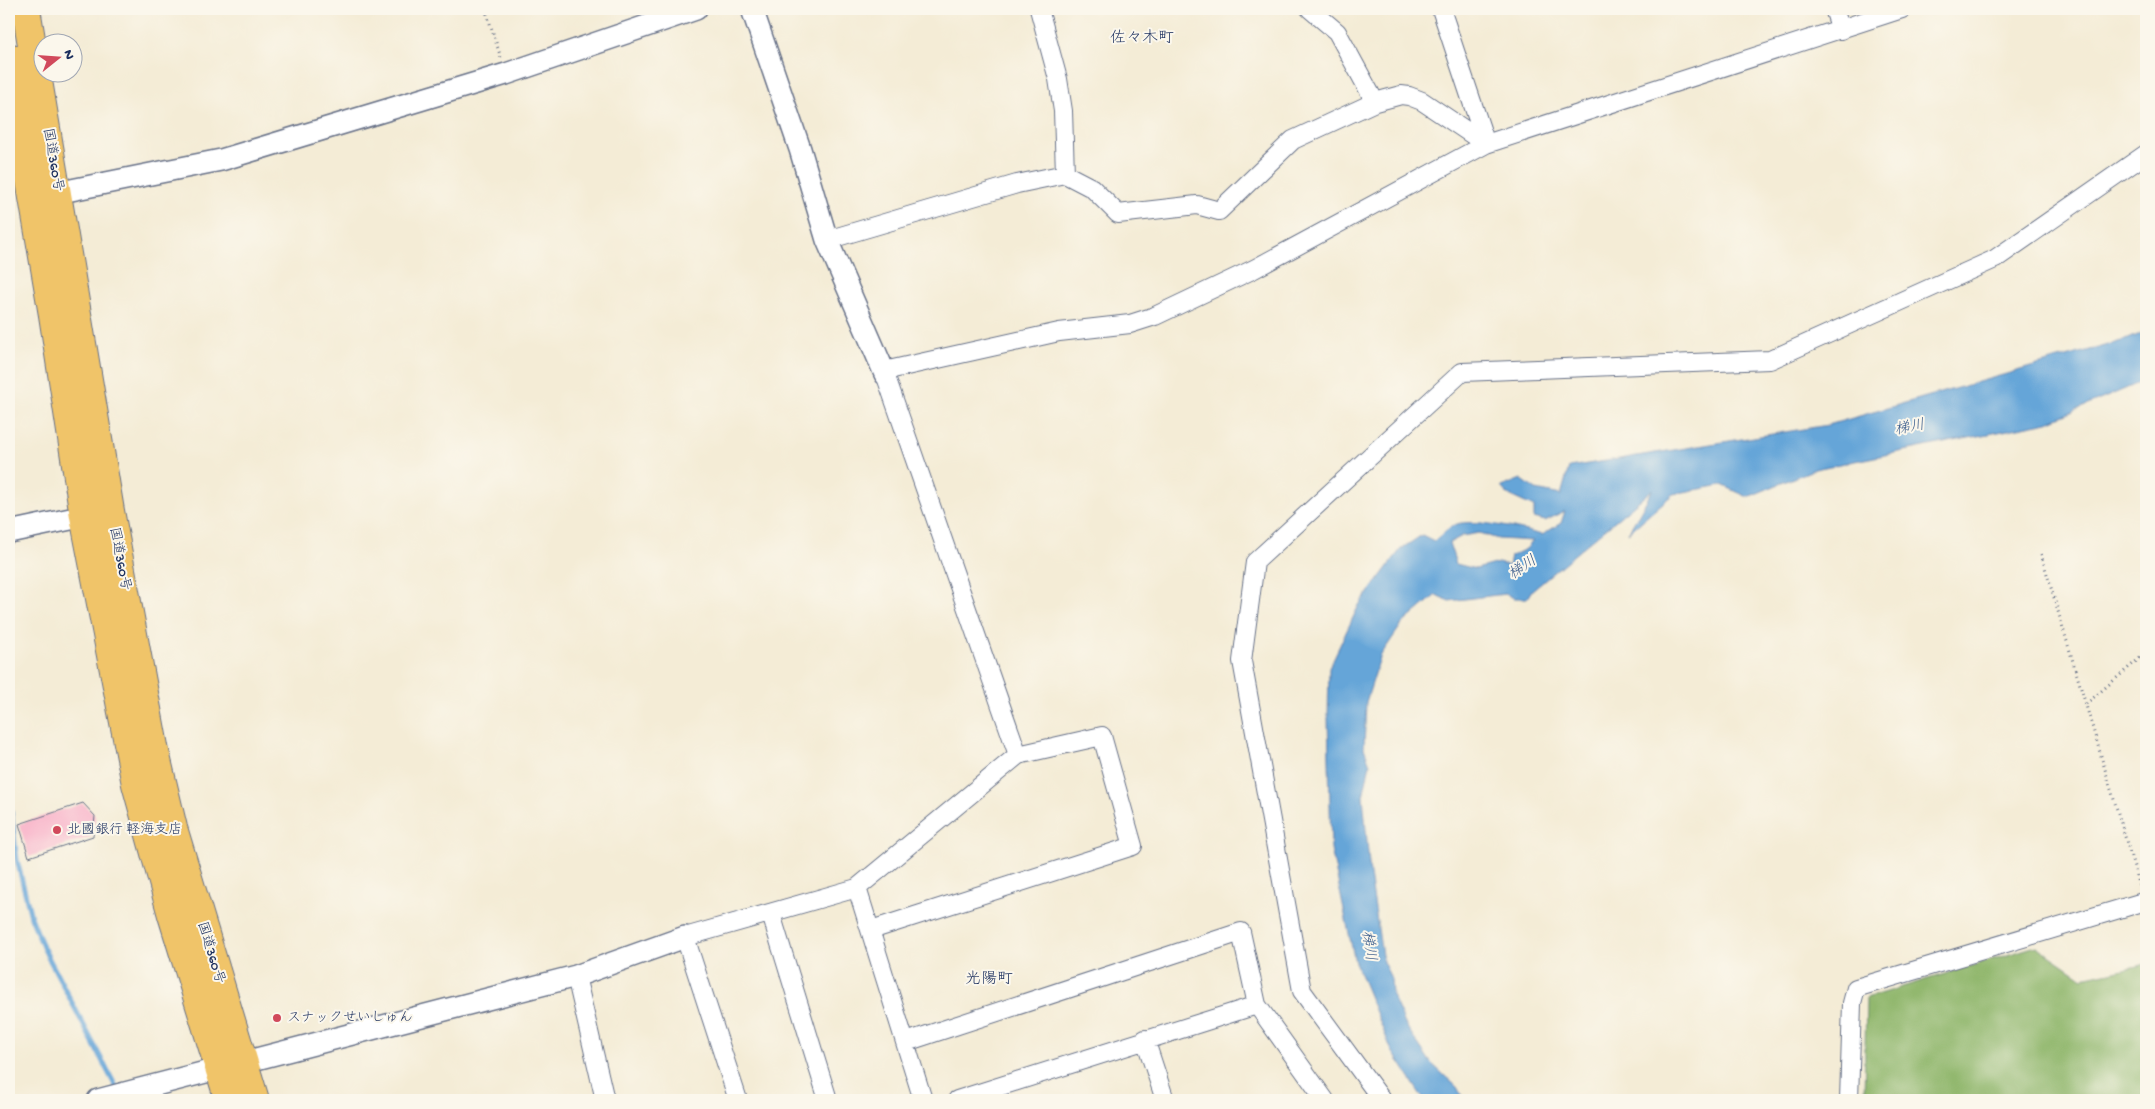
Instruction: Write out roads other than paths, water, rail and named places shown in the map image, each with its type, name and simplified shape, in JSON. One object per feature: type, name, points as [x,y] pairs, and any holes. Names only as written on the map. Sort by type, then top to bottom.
[{"type":"highway","name":"国道360号","points":[[26,9],[45,195],[56,333],[84,516],[136,784],[170,906],[202,1007],[231,1066],[255,1100]]},
{"type":"highway","name":"国道360号","points":[[9,57],[45,195],[110,511],[157,761],[231,1066],[229,1100]]},
{"type":"street","points":[[45,195],[221,160],[506,74],[696,9]]},
{"type":"street","points":[[752,9],[800,149],[827,240],[886,374],[1018,755]]},
{"type":"street","points":[[1039,9],[1058,78],[1063,111],[1065,174]]},
{"type":"street","points":[[1441,9],[1486,144]]},
{"type":"street","points":[[1834,9],[1841,30]]},
{"type":"street","points":[[886,374],[893,369],[1059,332],[1130,324],[1155,316],[1254,269],[1486,144],[1902,9]]},
{"type":"street","points":[[1318,11],[1336,32],[1375,102]]},
{"type":"street","points":[[827,240],[1017,184],[1065,174],[1092,188],[1118,214],[1197,205],[1219,211],[1293,140],[1375,102],[1401,96],[1409,96],[1422,101],[1486,144]]},
{"type":"street","points":[[1382,1100],[1302,991],[1242,661],[1256,562],[1462,372],[1770,360],[1995,259],[2146,154]]},
{"type":"street","points":[[9,532],[110,511]]},
{"type":"street","points":[[112,1097],[576,976],[685,937],[857,888],[1018,755],[1102,736],[1133,846],[871,930]]},
{"type":"street","points":[[857,888],[906,1042],[922,1100]]},
{"type":"street","points":[[1850,1100],[1852,1003],[1856,988],[2145,901]]},
{"type":"street","points":[[771,914],[828,1100]]},
{"type":"street","points":[[906,1042],[1241,932],[1257,1005],[1325,1100]]},
{"type":"street","points":[[685,937],[738,1100]]},
{"type":"street","points":[[576,976],[605,1100]]},
{"type":"street","points":[[957,1100],[1257,1005]]},
{"type":"street","points":[[1145,1039],[1164,1100]]},
{"type":"water","name":"梯川","points":[[2146,331],[2146,380],[2048,422],[1815,469],[1748,497],[1722,485],[1673,494],[1628,533],[1653,489],[1532,590],[1527,598],[1514,598],[1505,594],[1449,601],[1436,595],[1402,624],[1381,655],[1366,702],[1364,748],[1370,764],[1363,796],[1370,875],[1383,962],[1391,978],[1392,995],[1406,1026],[1431,1063],[1457,1087],[1464,1100],[1424,1100],[1392,1051],[1355,962],[1331,849],[1328,717],[1329,668],[1359,605],[1401,549],[1422,535],[1434,541],[1452,526],[1460,523],[1483,523],[1542,535],[1561,523],[1565,511],[1545,521],[1534,518],[1534,507],[1508,495],[1501,487],[1521,479],[1536,490],[1561,495],[1569,467],[1828,425],[2125,340]],"holes":[[[1479,533],[1498,539],[1533,541],[1526,549],[1511,556],[1509,566],[1498,563],[1476,569],[1456,564],[1449,543],[1462,536]]]},
{"type":"waterway","points":[[9,795],[17,860],[31,917],[43,947],[117,1089]]},
{"type":"place","name":"北國銀行 軽海支店","points":[[57,830]]},
{"type":"place","name":"スナックせいしゅん","points":[[277,1018]]},
{"type":"district","name":"佐々木町","points":[[1142,39]]},
{"type":"district","name":"光陽町","points":[[989,980]]}]
